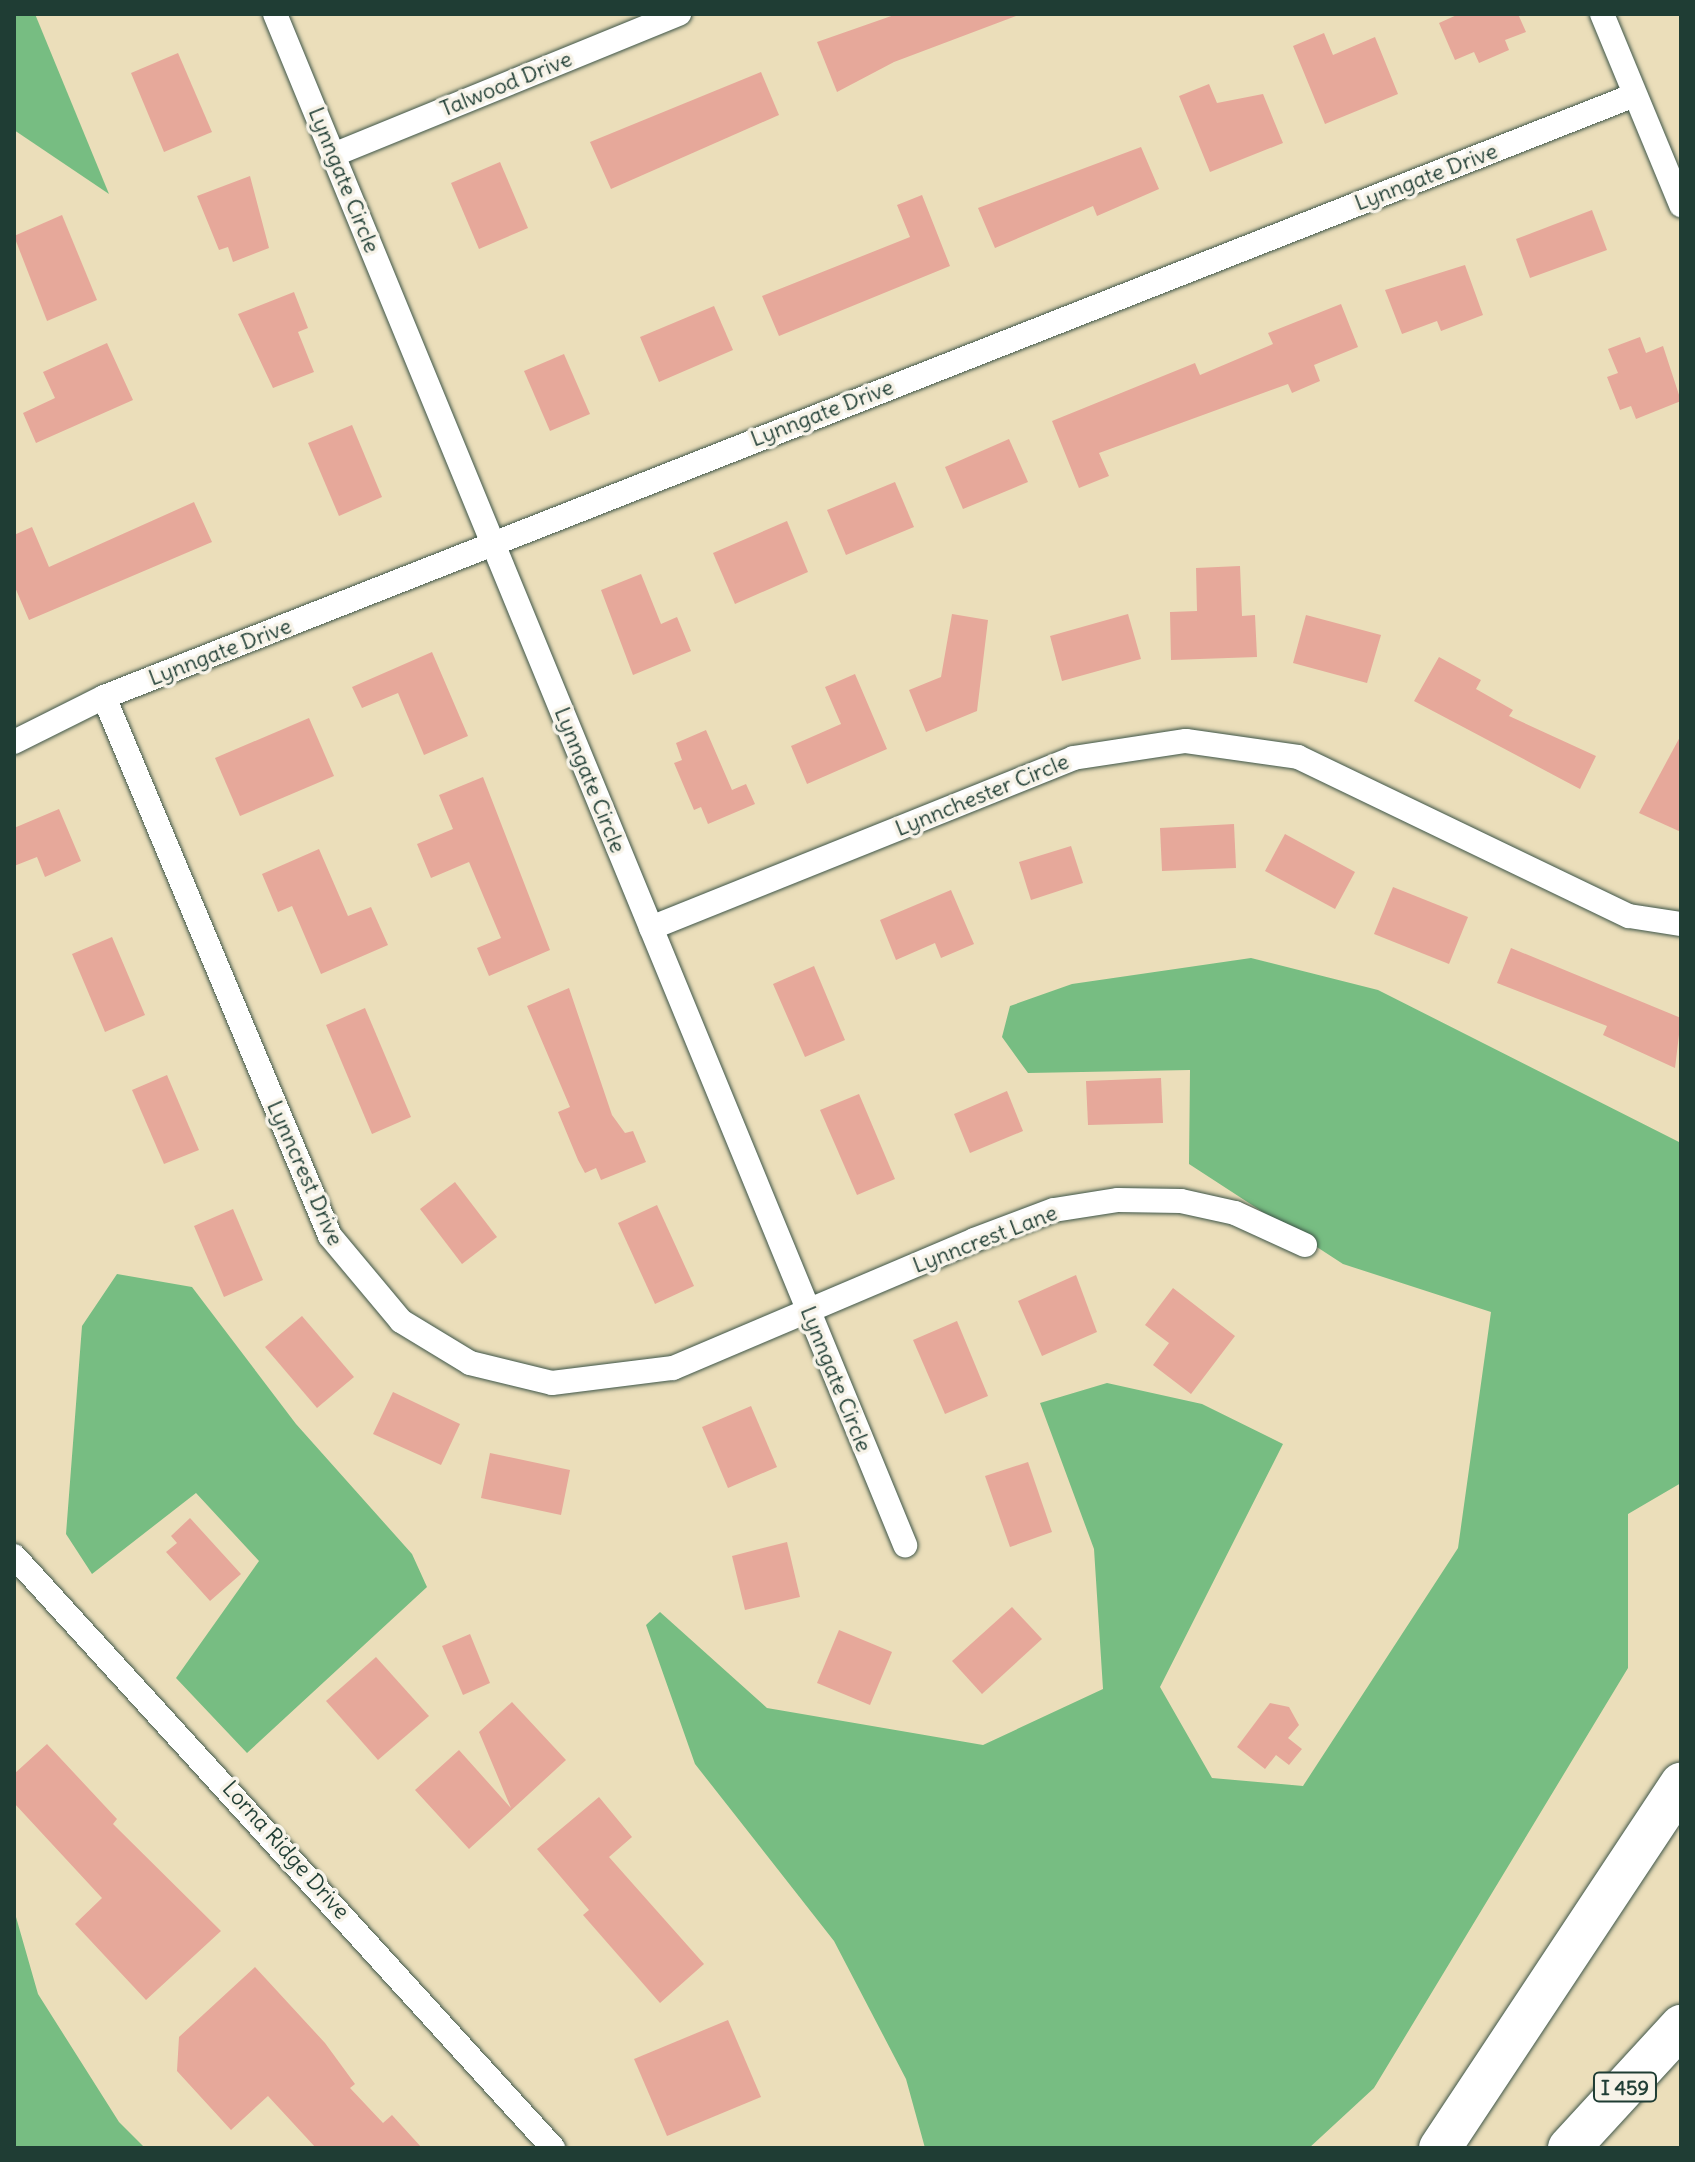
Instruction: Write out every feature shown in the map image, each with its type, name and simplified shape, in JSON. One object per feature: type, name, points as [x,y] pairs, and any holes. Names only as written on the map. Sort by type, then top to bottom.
[{"type":"highway","points":[[1440,2148],[1681,1784]]},
{"type":"highway","name":"I 459","points":[[1569,2148],[1681,2026]]},
{"type":"street","name":"Lynngate Circle","points":[[275,14],[905,1545]]},
{"type":"street","name":"Talwood Drive","points":[[333,155],[679,14]]},
{"type":"street","points":[[1602,14],[1681,205]]},
{"type":"street","name":"Lynngate Drive","points":[[14,742],[104,697],[1635,95]]},
{"type":"street","name":"Lynncrest Drive","points":[[104,697],[330,1236],[401,1321],[470,1363],[552,1383],[673,1368],[808,1309]]},
{"type":"street","name":"Lynnchester Circle","points":[[651,928],[1073,758],[1186,741],[1298,757],[1629,916],[1681,924]]},
{"type":"street","name":"Lynncrest Lane","points":[[808,1309],[1054,1210],[1118,1200],[1181,1201],[1235,1213],[1305,1245]]},
{"type":"street","name":"Lorna Ridge Drive","points":[[14,1556],[553,2148]]},
{"type":"green space","points":[[14,14],[35,14],[109,194],[14,130]]},
{"type":"green space","points":[[1251,958],[1378,990],[1681,1143],[1681,1483],[1628,1514],[1628,1668],[1374,2088],[1309,2148],[925,2148],[906,2079],[834,1941],[695,1764],[646,1625],[660,1612],[767,1708],[983,1745],[1103,1689],[1094,1549],[1040,1403],[1107,1383],[1202,1404],[1283,1444],[1160,1687],[1212,1778],[1303,1786],[1458,1548],[1491,1312],[1343,1264],[1189,1164],[1190,1070],[1028,1073],[1002,1037],[1010,1006],[1072,984]]},
{"type":"green space","points":[[117,1274],[192,1287],[296,1424],[412,1554],[427,1587],[247,1753],[176,1678],[259,1561],[196,1493],[92,1574],[66,1534],[82,1326]]},
{"type":"green space","points":[[14,1910],[38,1994],[119,2122],[145,2148],[14,2148]]},
{"type":"building","points":[[897,14],[1016,16],[894,62],[837,92],[817,42]]},
{"type":"building","points":[[1459,14],[1518,14],[1526,32],[1505,40],[1509,50],[1479,63],[1474,52],[1455,60],[1439,23]]},
{"type":"building","points":[[1324,33],[1333,55],[1375,37],[1398,94],[1325,124],[1293,46]]},
{"type":"building","points":[[178,53],[212,132],[164,152],[131,73]]},
{"type":"building","points":[[761,72],[779,115],[611,189],[590,142]]},
{"type":"building","points":[[1209,84],[1217,103],[1263,94],[1283,143],[1210,172],[1179,96]]},
{"type":"building","points":[[1141,147],[1159,189],[1097,216],[1093,206],[995,248],[978,208]]},
{"type":"building","points":[[500,162],[528,228],[479,249],[451,183]]},
{"type":"building","points":[[250,176],[269,248],[233,262],[228,247],[219,250],[197,196]]},
{"type":"building","points":[[922,195],[950,266],[779,336],[762,296],[910,237],[897,205]]},
{"type":"building","points":[[1592,210],[1607,250],[1530,278],[1516,239]]},
{"type":"building","points":[[62,215],[97,300],[47,321],[14,236]]},
{"type":"building","points":[[1465,265],[1483,315],[1441,331],[1437,321],[1402,334],[1385,290]]},
{"type":"building","points":[[294,292],[308,328],[298,332],[314,372],[273,388],[238,314]]},
{"type":"building","points":[[1341,304],[1358,347],[1314,365],[1320,381],[1292,393],[1288,384],[1099,453],[1109,476],[1079,488],[1052,421],[1195,363],[1200,375],[1273,344],[1268,333]]},
{"type":"building","points":[[714,306],[733,350],[659,382],[640,337]]},
{"type":"building","points":[[1640,337],[1646,353],[1663,346],[1681,401],[1636,419],[1631,406],[1620,410],[1607,377],[1618,373],[1608,349]]},
{"type":"building","points":[[107,343],[133,400],[36,443],[23,413],[55,398],[43,372]]},
{"type":"building","points":[[564,354],[590,414],[550,431],[524,371]]},
{"type":"building","points":[[352,425],[382,497],[339,516],[308,443]]},
{"type":"building","points":[[1009,439],[1028,482],[963,509],[945,467]]},
{"type":"building","points":[[895,482],[914,527],[846,555],[827,510]]},
{"type":"building","points":[[194,502],[212,542],[29,620],[14,585],[14,535],[32,527],[49,567]]},
{"type":"building","points":[[787,521],[808,572],[735,604],[713,553]]},
{"type":"building","points":[[1240,566],[1242,616],[1255,615],[1257,657],[1171,660],[1170,612],[1197,611],[1196,568]]},
{"type":"building","points":[[641,574],[661,624],[677,617],[691,651],[633,675],[601,590]]},
{"type":"building","points":[[952,614],[988,620],[977,711],[926,732],[909,690],[941,677]]},
{"type":"building","points":[[1128,614],[1141,659],[1062,681],[1050,636]]},
{"type":"building","points":[[1306,615],[1381,635],[1367,683],[1293,663]]},
{"type":"building","points":[[432,652],[468,736],[424,755],[398,693],[362,708],[352,687]]},
{"type":"building","points":[[1439,657],[1481,680],[1476,689],[1513,710],[1509,716],[1596,756],[1580,789],[1414,701]]},
{"type":"building","points":[[855,674],[887,749],[807,784],[791,746],[841,724],[825,687]]},
{"type":"building","points":[[309,718],[334,776],[240,816],[215,758]]},
{"type":"building","points":[[706,730],[732,790],[746,784],[755,804],[708,824],[701,807],[694,810],[674,763],[682,760],[676,743]]},
{"type":"building","points":[[1681,735],[1681,832],[1639,813]]},
{"type":"building","points":[[483,777],[550,950],[489,976],[477,948],[501,938],[469,862],[431,878],[417,844],[453,829],[439,795]]},
{"type":"building","points":[[59,809],[81,861],[45,877],[37,857],[14,866],[14,828]]},
{"type":"building","points":[[1234,824],[1236,868],[1162,871],[1160,828]]},
{"type":"building","points":[[1285,834],[1355,872],[1335,909],[1265,871]]},
{"type":"building","points":[[1071,846],[1083,883],[1031,900],[1019,862]]},
{"type":"building","points":[[319,849],[348,916],[371,907],[388,945],[321,974],[292,906],[278,912],[262,874]]},
{"type":"building","points":[[1393,887],[1468,917],[1449,964],[1374,934]]},
{"type":"building","points":[[951,890],[974,944],[941,958],[935,943],[896,960],[880,920]]},
{"type":"building","points":[[112,937],[145,1015],[105,1032],[72,954]]},
{"type":"building","points":[[1511,948],[1681,1018],[1675,1068],[1603,1035],[1607,1026],[1497,983]]},
{"type":"building","points":[[814,966],[845,1040],[805,1057],[773,984]]},
{"type":"building","points":[[569,988],[612,1115],[625,1133],[633,1131],[646,1162],[601,1180],[596,1168],[585,1173],[578,1160],[558,1112],[570,1107],[527,1006]]},
{"type":"building","points":[[365,1008],[411,1117],[372,1134],[326,1025]]},
{"type":"building","points":[[167,1075],[199,1150],[164,1164],[132,1090]]},
{"type":"building","points":[[1161,1078],[1163,1123],[1088,1125],[1086,1081]]},
{"type":"building","points":[[1007,1091],[1023,1131],[970,1153],[954,1114]]},
{"type":"building","points":[[859,1094],[895,1179],[857,1195],[820,1110]]},
{"type":"building","points":[[455,1182],[497,1237],[462,1264],[420,1209]]},
{"type":"building","points":[[657,1205],[694,1286],[655,1304],[618,1223]]},
{"type":"building","points":[[233,1209],[263,1280],[224,1297],[194,1226]]},
{"type":"building","points":[[1076,1275],[1097,1332],[1042,1356],[1018,1301]]},
{"type":"building","points":[[1173,1288],[1235,1336],[1191,1394],[1153,1365],[1169,1343],[1145,1325]]},
{"type":"building","points":[[302,1316],[354,1377],[317,1408],[265,1347]]},
{"type":"building","points":[[957,1321],[988,1396],[945,1414],[913,1340]]},
{"type":"building","points":[[393,1392],[460,1424],[441,1465],[373,1434]]},
{"type":"building","points":[[751,1406],[777,1467],[728,1488],[702,1427]]},
{"type":"building","points":[[490,1453],[570,1470],[561,1515],[481,1498]]},
{"type":"building","points":[[1028,1462],[1052,1532],[1010,1547],[985,1476]]},
{"type":"building","points":[[190,1518],[241,1574],[210,1601],[166,1552],[177,1543],[171,1536]]},
{"type":"building","points":[[787,1542],[800,1597],[745,1610],[732,1556]]},
{"type":"building","points":[[1012,1607],[1042,1639],[982,1694],[952,1661]]},
{"type":"building","points":[[839,1630],[892,1652],[870,1705],[817,1683]]},
{"type":"building","points":[[470,1634],[490,1683],[463,1695],[442,1646]]},
{"type":"building","points":[[376,1657],[429,1716],[378,1760],[326,1701]]},
{"type":"building","points":[[512,1702],[566,1760],[469,1849],[415,1790],[459,1750],[511,1808],[479,1732]]},
{"type":"building","points":[[1270,1703],[1289,1707],[1299,1725],[1288,1738],[1302,1749],[1289,1765],[1276,1755],[1265,1769],[1237,1747]]},
{"type":"building","points":[[47,1744],[117,1819],[113,1824],[221,1931],[146,2000],[75,1924],[102,1898],[14,1803],[14,1774]]},
{"type":"building","points":[[599,1797],[632,1837],[609,1857],[704,1964],[660,2003],[583,1915],[589,1910],[537,1849]]},
{"type":"building","points":[[255,1967],[325,2043],[355,2084],[350,2088],[383,2123],[392,2115],[422,2148],[316,2148],[268,2096],[231,2130],[177,2071],[179,2037]]},
{"type":"building","points":[[728,2020],[761,2097],[667,2136],[634,2059]]}]
